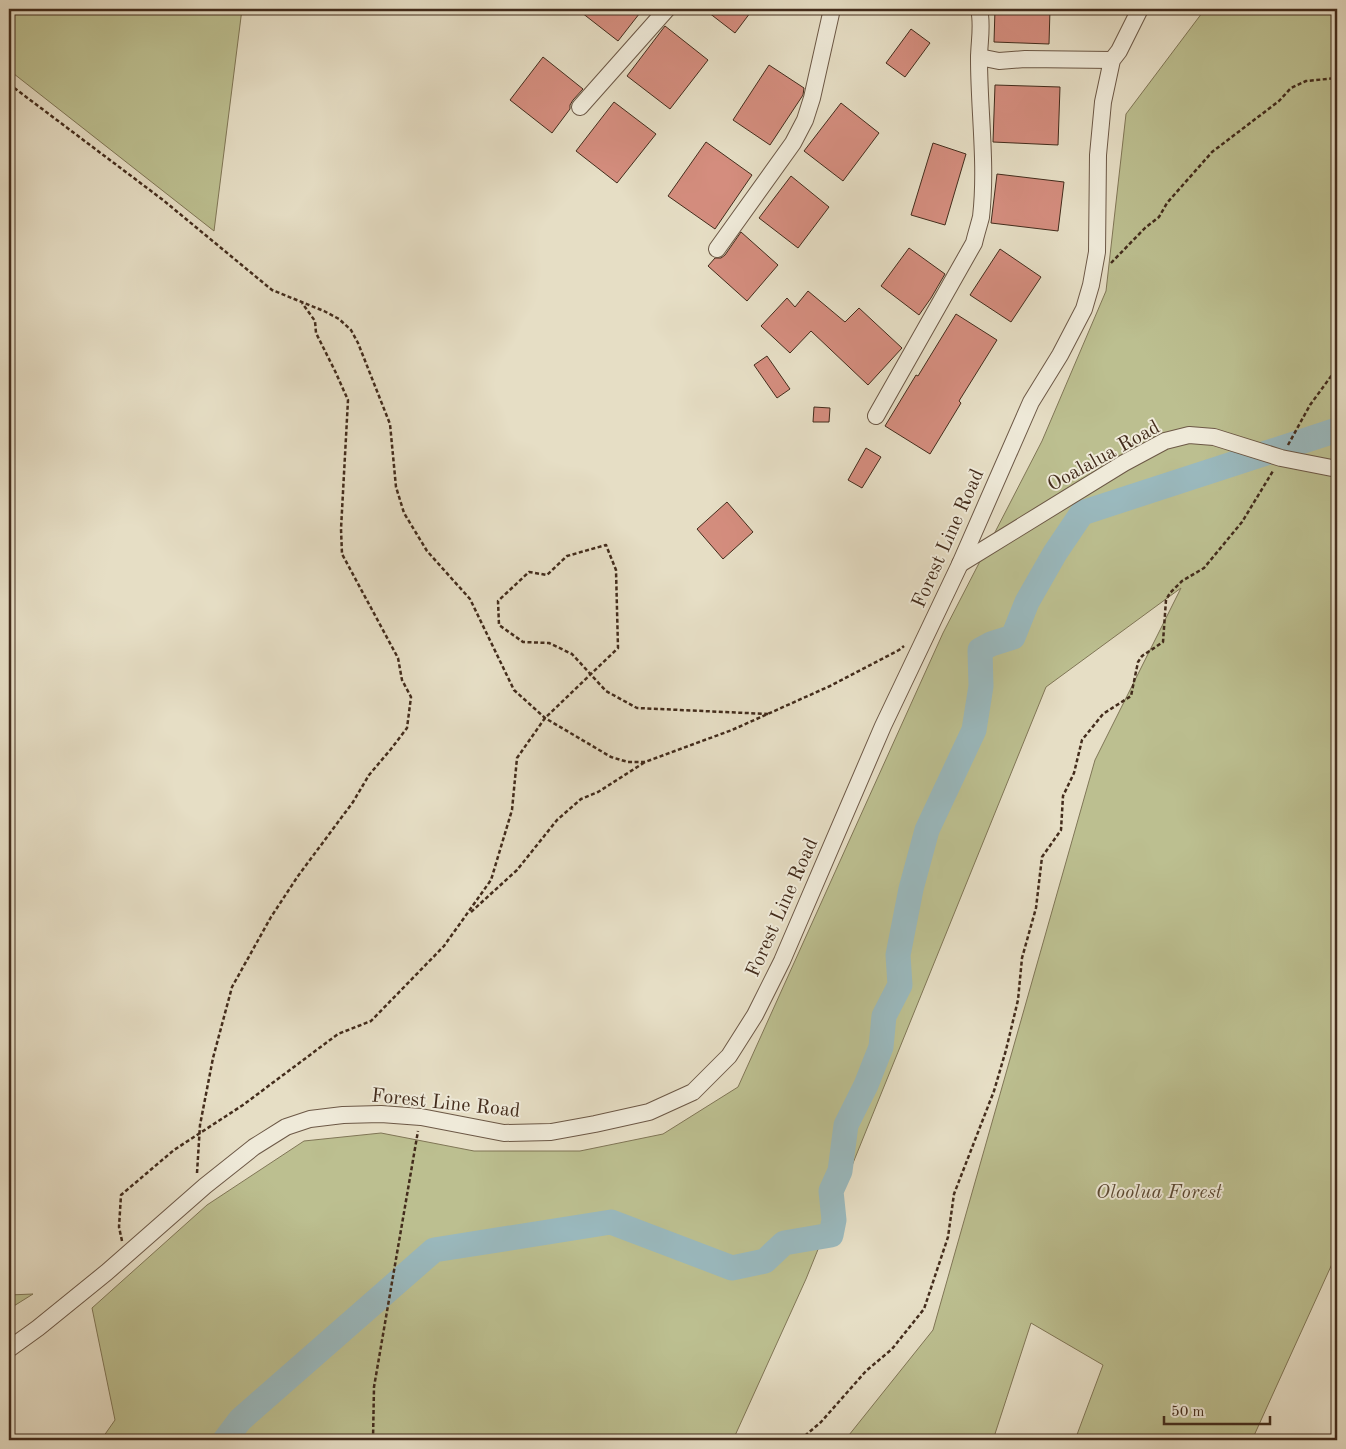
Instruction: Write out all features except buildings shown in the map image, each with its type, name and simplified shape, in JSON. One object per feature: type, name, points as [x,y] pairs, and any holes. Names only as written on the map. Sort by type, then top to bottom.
[{"type":"street","points":[[580,107],[667,9]]},
{"type":"street","points":[[717,249],[793,143],[805,120],[812,98],[832,9]]},
{"type":"street","points":[[876,416],[974,243],[980,218],[982,183],[979,57],[981,14],[979,9]]},
{"type":"street","name":"Forest Line Road","points":[[9,1349],[38,1328],[125,1257],[254,1147],[286,1127],[310,1119],[342,1115],[381,1114],[421,1118],[504,1133],[551,1132],[649,1112],[693,1092],[729,1056],[755,1016],[782,961],[883,726],[960,564],[1031,402],[1060,355],[1084,309],[1097,252],[1098,155],[1103,102],[1112,60],[1119,51],[1140,9]]},
{"type":"street","points":[[979,57],[999,61],[1025,59],[1112,60]]},
{"type":"street","name":"Ooalalua Road","points":[[960,564],[1124,463],[1165,441],[1189,435],[1214,437],[1281,458],[1337,469]]},
{"type":"path","points":[[1111,263],[1158,217],[1167,203],[1212,152],[1279,101],[1291,88],[1306,81],[1337,78]]},
{"type":"path","points":[[9,84],[163,200],[272,290],[339,319],[351,330],[390,424],[396,487],[404,513],[427,551],[470,599],[514,690],[545,718],[611,757],[628,762],[645,762]]},
{"type":"path","points":[[196,1195],[200,1132],[213,1058],[232,987],[271,917],[298,876],[354,802],[369,775],[407,728],[411,697],[402,680],[398,658],[342,554],[341,529],[348,400],[336,371],[316,333],[315,321],[300,302]]},
{"type":"path","points":[[800,1440],[821,1422],[866,1371],[892,1349],[924,1309],[948,1236],[954,1194],[994,1091],[1006,1050],[1018,1000],[1022,958],[1036,908],[1042,857],[1061,830],[1063,796],[1074,773],[1082,740],[1103,714],[1131,696],[1138,662],[1142,656],[1164,642],[1166,600],[1170,593],[1182,581],[1204,568],[1242,522],[1281,458],[1310,405],[1337,368]]},
{"type":"path","points":[[125,1257],[118,1226],[121,1195],[174,1150],[243,1105],[338,1034],[370,1021],[444,946],[491,880],[512,810],[516,758],[545,718],[590,675],[618,648],[616,570],[606,544],[566,556],[548,575],[529,572],[498,601],[498,625],[523,642],[549,643],[572,654],[590,675],[606,692],[637,708],[768,714]]},
{"type":"path","points":[[466,916],[517,870],[557,820],[581,799],[598,792],[645,762],[732,730],[768,714],[830,686],[899,650],[905,645]]},
{"type":"path","points":[[373,1440],[374,1387],[421,1118]]},
{"type":"green space","points":[[9,9],[242,9],[214,231],[9,70]]},
{"type":"green space","name":"Oloolua Forest","points":[[1205,9],[1337,9],[1337,1253],[1252,1440],[1075,1440],[1103,1365],[1031,1323],[993,1440],[845,1440],[933,1330],[1095,760],[1181,588],[1046,687],[806,1279],[733,1440],[101,1440],[115,1420],[92,1308],[207,1205],[304,1141],[381,1133],[474,1151],[580,1151],[663,1134],[738,1087],[943,633],[1042,441],[1106,291],[1126,114]]},
{"type":"green space","points":[[33,1294],[9,1309],[9,1295]]},
{"type":"waterway","points":[[225,1440],[240,1420],[434,1250],[611,1222],[732,1268],[765,1261],[784,1243],[831,1235],[834,1220],[831,1191],[840,1171],[846,1125],[866,1085],[881,1047],[884,1016],[900,985],[898,955],[911,889],[927,830],[974,730],[981,686],[980,650],[991,644],[1013,637],[1027,602],[1055,553],[1082,513],[1337,430]]}]
